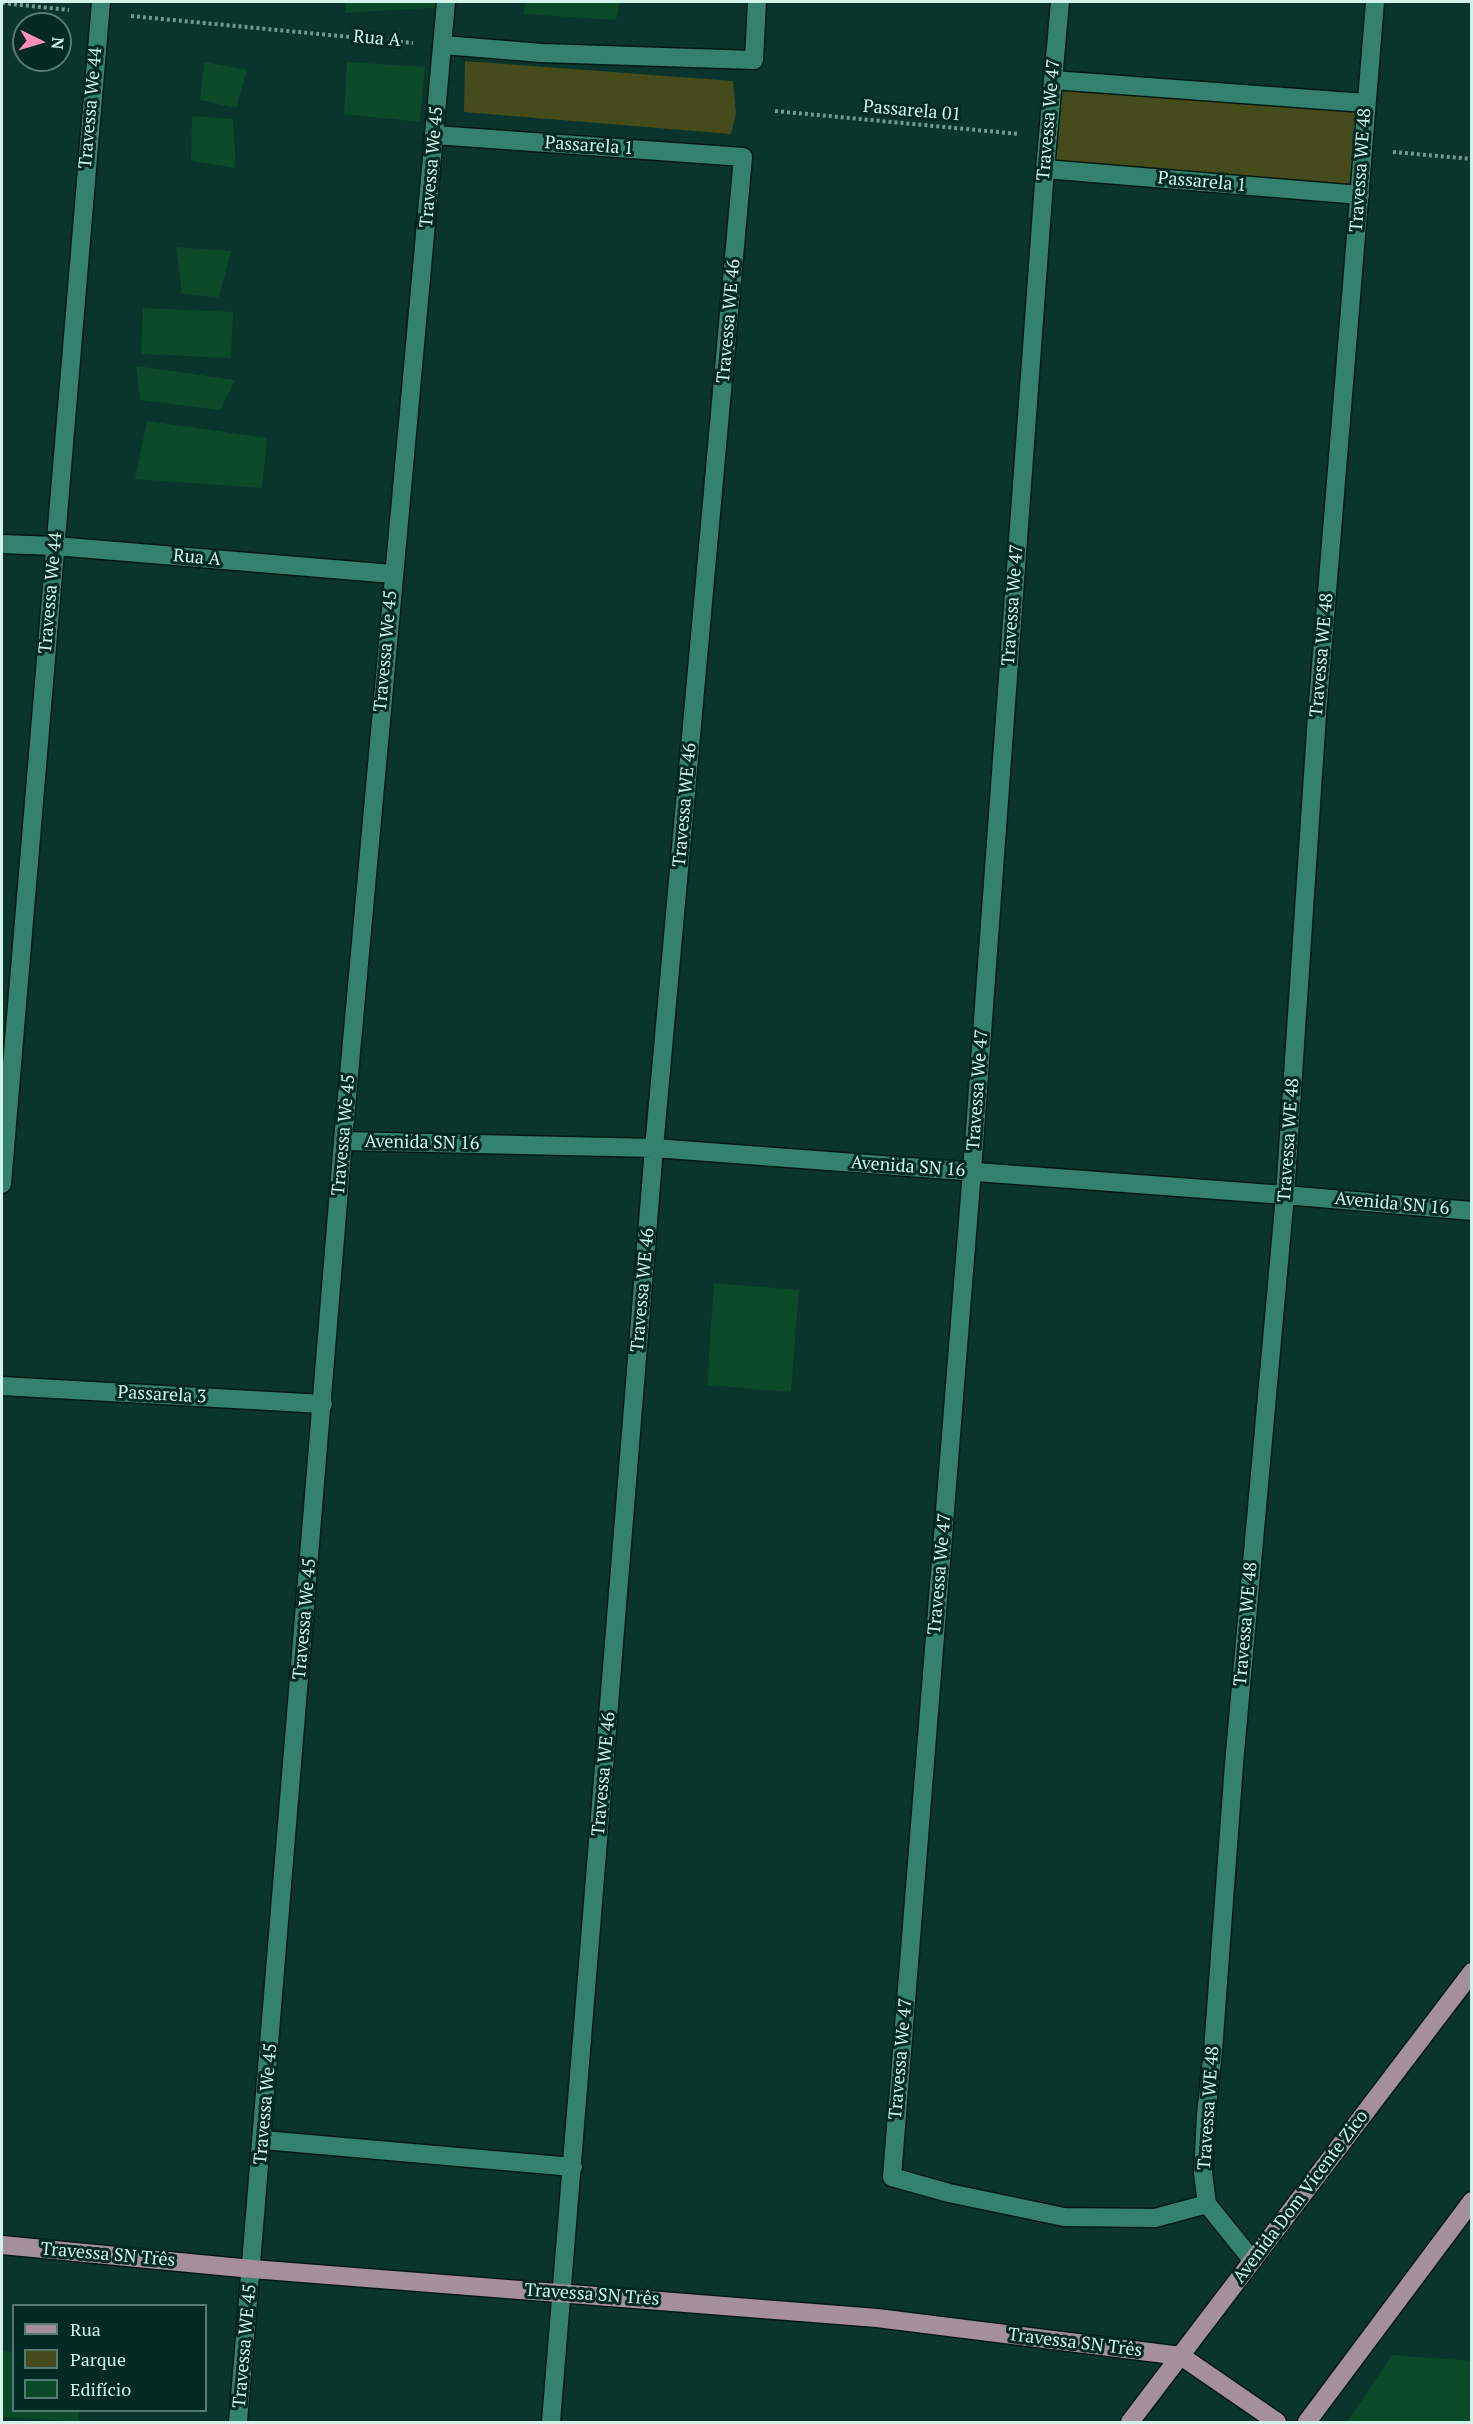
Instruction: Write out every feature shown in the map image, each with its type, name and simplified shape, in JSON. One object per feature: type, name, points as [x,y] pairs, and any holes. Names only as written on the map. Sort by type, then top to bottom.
[{"type":"main road","name":"Avenida Dom Vicente Zico","points":[[1130,2422],[1472,1972]]},
{"type":"main road","points":[[1307,2422],[1472,2201]]},
{"type":"main road","name":"Travessa SN Três","points":[[2,2245],[252,2269],[877,2318],[1181,2356]]},
{"type":"main road","points":[[1181,2356],[1277,2422]]},
{"type":"street","name":"Travessa We 45","points":[[252,2269],[343,1141],[446,2]]},
{"type":"street","points":[[442,45],[542,53],[754,60],[757,2]]},
{"type":"street","name":"Travessa We 47","points":[[1060,2],[1047,137],[972,1171],[892,2177],[949,2193],[1064,2217],[1155,2218],[1207,2204]]},
{"type":"street","name":"Travessa WE 48","points":[[1207,2204],[1203,2173],[1206,2115],[1213,2051],[1234,1764],[1286,1195],[1317,715],[1375,2]]},
{"type":"street","name":"Travessa We 44","points":[[2,1184],[100,7]]},
{"type":"street","points":[[1053,80],[1365,103]]},
{"type":"street","name":"Passarela 1","points":[[435,135],[743,158]]},
{"type":"street","name":"Travessa WE 46","points":[[551,2422],[654,1148],[743,158]]},
{"type":"street","name":"Passarela 1","points":[[1045,169],[1360,195]]},
{"type":"street","name":"Rua A","points":[[2,544],[55,546],[393,574]]},
{"type":"street","name":"Avenida SN 16","points":[[343,1141],[654,1148],[1472,1211]]},
{"type":"street","name":"Passarela 3","points":[[2,1386],[323,1404]]},
{"type":"street","points":[[263,2140],[573,2167]]},
{"type":"street","points":[[1207,2204],[1253,2261]]},
{"type":"street","name":"Travessa WE 45","points":[[238,2422],[252,2269]]},
{"type":"path","name":"Rua A","points":[[2,3],[100,7],[442,45]]},
{"type":"path","name":"Passarela 01","points":[[775,111],[1047,137]]},
{"type":"path","points":[[1362,149],[1472,159]]},
{"type":"green space","points":[[465,61],[733,81],[736,114],[731,134],[464,112]]},
{"type":"green space","points":[[1053,80],[1365,103],[1360,195],[1045,169]]},
{"type":"building","points":[[346,2],[442,2],[443,7],[346,13]]},
{"type":"building","points":[[525,2],[620,2],[616,20],[524,14]]},
{"type":"building","points":[[204,62],[247,70],[236,108],[200,100]]},
{"type":"building","points":[[347,62],[425,67],[420,122],[344,114]]},
{"type":"building","points":[[192,116],[233,119],[236,168],[191,161]]},
{"type":"building","points":[[176,247],[231,251],[219,297],[182,294]]},
{"type":"building","points":[[143,308],[233,312],[231,358],[141,354]]},
{"type":"building","points":[[136,366],[235,380],[220,410],[140,400]]},
{"type":"building","points":[[147,421],[267,438],[262,488],[135,479]]},
{"type":"building","points":[[714,1283],[799,1290],[791,1392],[707,1385]]},
{"type":"building","points":[[2,2351],[12,2352],[12,2412],[79,2412],[79,2422],[2,2417]]},
{"type":"building","points":[[1392,2355],[1472,2361],[1472,2422],[1347,2422]]}]
